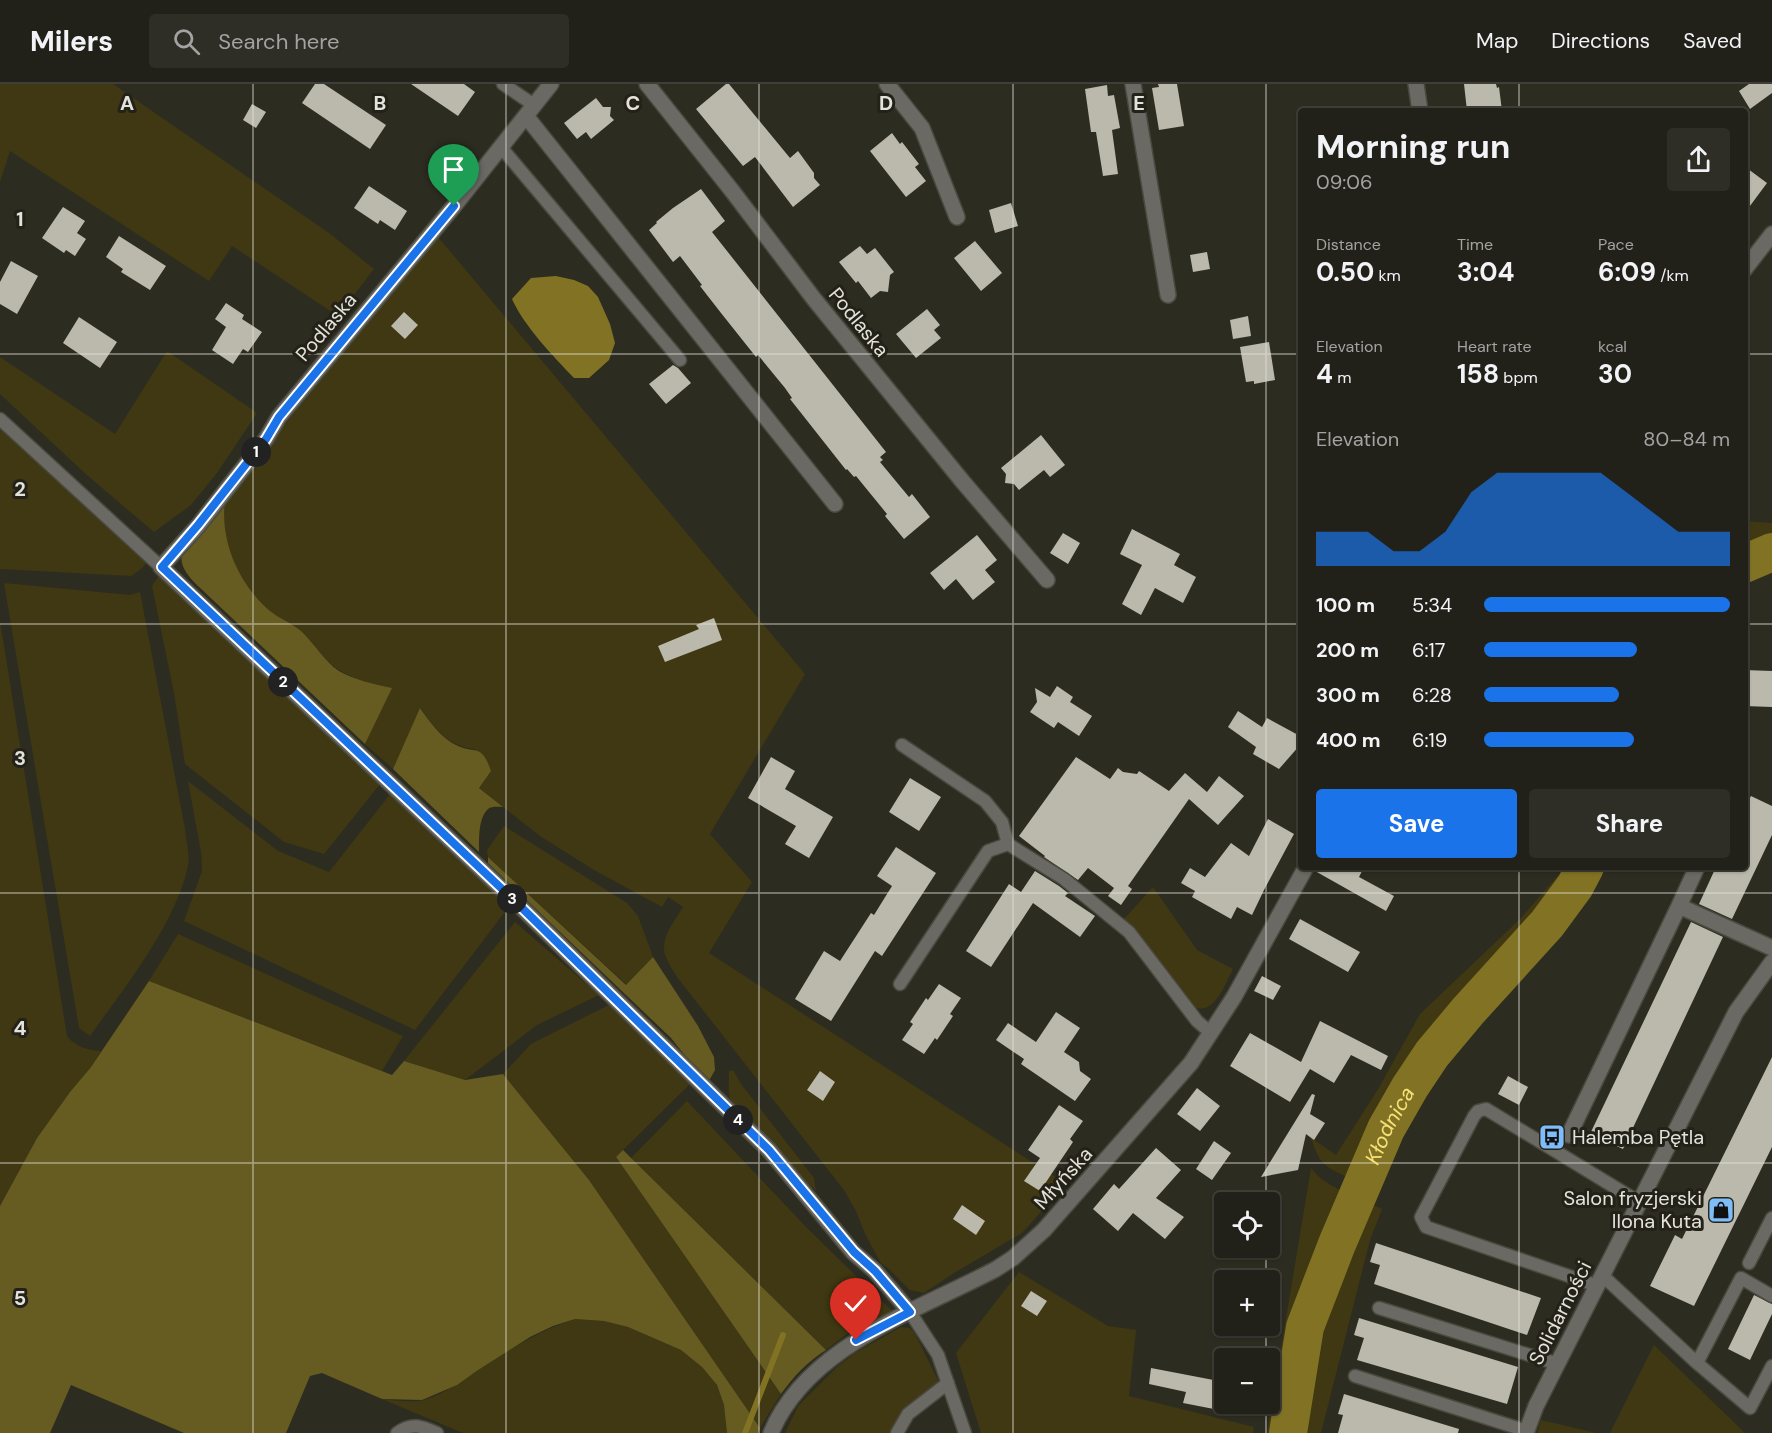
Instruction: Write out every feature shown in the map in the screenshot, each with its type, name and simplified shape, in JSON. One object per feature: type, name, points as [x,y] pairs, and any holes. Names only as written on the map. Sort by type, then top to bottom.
[{"type":"street","name":"Podlaska","points":[[162,567],[260,447],[279,417],[454,206],[551,84]]},
{"type":"street","name":"Podlaska","points":[[647,84],[814,299],[963,482],[1047,580]]},
{"type":"street","points":[[887,84],[922,128],[957,217]]},
{"type":"street","points":[[1132,84],[1168,295]]},
{"type":"street","points":[[1416,84],[1420,108]]},
{"type":"street","points":[[530,111],[835,504]]},
{"type":"street","points":[[1748,265],[1772,234]]},
{"type":"street","points":[[162,567],[519,905],[769,1150],[854,1252],[875,1271],[910,1312]]},
{"type":"street","name":"Młyńska","points":[[771,1433],[775,1423],[799,1388],[823,1364],[856,1340],[996,1269],[1013,1258],[1044,1230],[1191,1063],[1234,997],[1304,870]]},
{"type":"street","points":[[1569,1135],[1696,870]]},
{"type":"street","points":[[1679,906],[1772,948]]},
{"type":"street","name":"Solidarności","points":[[1527,1432],[1536,1406],[1736,1012],[1772,962]]},
{"type":"lane","points":[[503,84],[530,111]]},
{"type":"lane","points":[[500,146],[680,360]]},
{"type":"lane","points":[[0,419],[162,567]]},
{"type":"lane","points":[[902,745],[985,801],[1002,822],[1008,844],[1064,879],[1129,932],[1197,1021],[1211,1033]]},
{"type":"lane","points":[[900,984],[988,851],[1008,844]]},
{"type":"lane","points":[[1639,1202],[1486,1109],[1474,1116],[1421,1217],[1426,1227],[1600,1281],[1750,1408],[1772,1366]]},
{"type":"lane","points":[[1749,1263],[1772,1218]]},
{"type":"lane","points":[[1697,1363],[1741,1278],[1772,1296]]},
{"type":"lane","points":[[1379,1308],[1558,1364]]},
{"type":"lane","points":[[910,1312],[938,1355],[965,1433]]},
{"type":"lane","points":[[1355,1376],[1527,1432]]},
{"type":"lane","points":[[897,1433],[908,1414],[948,1383]]},
{"type":"lane","points":[[397,1433],[407,1426],[416,1425],[437,1433]]},
{"type":"shaded area","points":[[0,84],[113,84],[329,233],[374,269],[338,316],[232,246],[209,281],[10,151],[0,182]]},
{"type":"shaded area","points":[[444,152],[464,165],[457,178],[445,185],[427,177]]},
{"type":"shaded area","points":[[438,237],[805,674],[710,834],[752,882],[709,953],[1066,1184],[1022,1233],[924,1293],[910,1290],[881,1263],[844,1190],[677,977],[666,958],[664,949],[669,930],[683,907],[668,897],[662,907],[594,870],[540,836],[479,788],[475,749],[457,745],[443,736],[421,708],[393,769],[365,744],[391,688],[358,679],[334,666],[301,631],[274,614],[259,600],[249,588],[234,561],[226,532],[225,501]]},
{"type":"shaded area","points":[[556,276],[588,286],[598,297],[610,324],[615,343],[609,360],[589,378],[574,378],[531,330],[512,299],[531,278]]},
{"type":"shaded area","points":[[167,351],[257,413],[217,473],[191,505],[154,532],[88,476],[0,394],[0,357],[115,434]]},
{"type":"shaded area","points":[[0,427],[148,561],[141,569],[131,576],[0,569]]},
{"type":"shaded area","points":[[225,501],[224,516],[229,547],[241,575],[259,600],[274,614],[301,631],[339,671],[358,679],[392,688],[365,744],[185,571],[182,554]]},
{"type":"shaded area","points":[[1748,521],[1772,523],[1772,542],[1748,551]]},
{"type":"shaded area","points":[[161,573],[381,783],[324,854],[284,842],[185,764],[174,693],[152,586]]},
{"type":"shaded area","points":[[4,583],[130,595],[140,592],[185,829],[188,866],[172,911],[147,955],[90,1036],[79,1028]]},
{"type":"shaded area","points":[[0,621],[67,1036],[82,1047],[101,1051],[37,1138],[0,1206]]},
{"type":"shaded area","points":[[420,708],[445,738],[463,748],[481,753],[491,771],[479,788],[503,807],[491,807],[482,818],[479,852],[393,769]]},
{"type":"shaded area","points":[[188,781],[278,851],[329,872],[391,793],[511,904],[415,1030],[184,921],[202,871],[201,852]]},
{"type":"shaded area","points":[[504,826],[627,903],[638,916],[653,957],[627,985],[488,857],[487,850]]},
{"type":"shaded area","points":[[488,857],[626,985],[653,957],[698,1026],[714,1057],[715,1070],[710,1079],[703,1078],[671,1038],[488,863]]},
{"type":"shaded area","points":[[1574,870],[1561,894],[1433,1043],[1387,1118],[1356,1182],[1323,1163],[1310,1137],[1336,1155],[1377,1091],[1420,1014],[1521,918],[1562,871]]},
{"type":"shaded area","points":[[1153,887],[1197,950],[1233,969],[1223,990],[1208,1007],[1201,1009],[1194,1007],[1124,919]]},
{"type":"shaded area","points":[[515,922],[599,995],[537,1025],[465,1080],[404,1061]]},
{"type":"shaded area","points":[[178,934],[403,1036],[382,1071],[149,981]]},
{"type":"shaded area","points":[[149,981],[392,1075],[404,1061],[465,1080],[503,1074],[589,1180],[760,1428],[758,1433],[727,1433],[724,1405],[717,1385],[702,1367],[681,1350],[628,1327],[604,1321],[575,1319],[530,1337],[457,1385],[422,1400],[382,1399],[322,1373],[310,1376],[286,1433],[184,1433],[71,1385],[50,1433],[0,1433],[0,1206],[37,1138],[91,1067]]},
{"type":"shaded area","points":[[609,1005],[690,1084],[616,1157],[781,1394],[760,1428],[589,1180],[503,1074],[531,1044]]},
{"type":"shaded area","points":[[733,1070],[741,1084],[814,1178],[816,1191],[734,1110],[730,1100],[729,1086],[729,1071]]},
{"type":"shaded area","points":[[687,1101],[806,1227],[893,1312],[848,1333],[826,1350],[631,1158]]},
{"type":"shaded area","points":[[623,1150],[826,1350],[801,1370],[781,1394],[616,1157]]},
{"type":"shaded area","points":[[1311,1168],[1324,1181],[1351,1196],[1301,1322],[1283,1433],[1267,1433],[1270,1414],[1280,1414],[1280,1355]]},
{"type":"shaded area","points":[[1366,1202],[1382,1209],[1370,1240],[1321,1433],[1301,1433],[1313,1355],[1323,1310],[1337,1269]]},
{"type":"shaded area","points":[[1019,1272],[1108,1326],[1136,1330],[1129,1396],[1254,1427],[1253,1433],[981,1433],[956,1353]]},
{"type":"shaded area","points":[[575,1319],[604,1321],[628,1327],[681,1350],[702,1367],[717,1385],[724,1405],[727,1433],[463,1433],[382,1399],[414,1401],[432,1397],[526,1340]]},
{"type":"shaded area","points":[[901,1327],[910,1328],[914,1332],[938,1380],[935,1387],[892,1433],[785,1433],[798,1406],[838,1366],[855,1353]]},
{"type":"shaded area","points":[[1654,1345],[1745,1433],[1610,1433]]},
{"type":"shaded area","points":[[1541,1420],[1596,1433],[1537,1433]]},
{"type":"building","points":[[315,84],[324,84],[386,125],[370,149],[302,103]]},
{"type":"building","points":[[411,84],[464,84],[475,92],[458,116]]},
{"type":"building","points":[[726,84],[729,84],[790,158],[798,151],[814,173],[814,178],[820,185],[793,207],[755,157],[743,166],[696,109]]},
{"type":"building","points":[[1158,84],[1177,84],[1184,126],[1159,130],[1152,88],[1159,87]]},
{"type":"building","points":[[1464,84],[1496,84],[1497,88],[1499,87],[1502,108],[1467,108]]},
{"type":"building","points":[[1749,84],[1772,84],[1772,93],[1750,109],[1739,91]]},
{"type":"building","points":[[1107,85],[1108,96],[1114,95],[1120,128],[1112,130],[1118,174],[1103,176],[1096,132],[1091,132],[1085,89]]},
{"type":"building","points":[[596,98],[603,107],[611,107],[610,116],[614,120],[591,139],[586,132],[577,139],[564,123]]},
{"type":"building","points":[[252,104],[266,112],[256,128],[243,120]]},
{"type":"building","points":[[892,133],[919,164],[915,167],[926,181],[906,197],[870,151]]},
{"type":"building","points":[[1748,169],[1767,183],[1748,209]]},
{"type":"building","points":[[369,186],[407,211],[395,230],[380,220],[378,224],[354,208]]},
{"type":"building","points":[[701,189],[725,221],[712,232],[886,452],[880,457],[883,460],[880,462],[909,497],[912,494],[930,517],[904,539],[885,516],[887,514],[856,476],[854,477],[846,470],[790,399],[792,398],[785,388],[758,355],[756,357],[721,313],[680,256],[673,262],[649,230],[673,208]]},
{"type":"building","points":[[1011,203],[1018,226],[995,233],[989,210]]},
{"type":"building","points":[[63,207],[85,221],[77,233],[86,239],[75,256],[66,250],[64,253],[42,238]]},
{"type":"building","points":[[119,236],[166,266],[150,290],[121,272],[123,269],[106,257]]},
{"type":"building","points":[[975,241],[1002,273],[981,291],[954,258]]},
{"type":"building","points":[[860,246],[867,254],[875,248],[894,272],[890,275],[888,292],[880,291],[871,298],[839,262]]},
{"type":"building","points":[[1207,252],[1210,269],[1193,272],[1190,255]]},
{"type":"building","points":[[11,261],[38,276],[17,314],[0,304],[0,282]]},
{"type":"building","points":[[226,303],[244,315],[242,319],[262,332],[248,352],[243,349],[233,364],[212,350],[226,327],[215,319]]},
{"type":"building","points":[[927,309],[940,325],[934,330],[941,338],[916,358],[896,334]]},
{"type":"building","points":[[404,312],[418,325],[405,339],[391,326]]},
{"type":"building","points":[[1248,316],[1251,336],[1233,339],[1230,320]]},
{"type":"building","points":[[79,317],[117,342],[100,368],[63,343]]},
{"type":"building","points":[[1269,342],[1275,380],[1254,384],[1254,381],[1246,382],[1240,347]]},
{"type":"building","points":[[673,365],[691,383],[666,404],[649,384]]},
{"type":"building","points":[[1041,435],[1065,465],[1050,477],[1044,470],[1019,490],[1014,484],[1005,483],[1006,474],[1001,468]]},
{"type":"building","points":[[1132,529],[1180,554],[1174,565],[1196,577],[1183,603],[1155,588],[1141,615],[1122,604],[1142,565],[1120,554]]},
{"type":"building","points":[[1063,533],[1080,543],[1068,564],[1050,553]]},
{"type":"building","points":[[977,535],[997,560],[985,570],[995,582],[973,600],[956,579],[944,590],[930,573]]},
{"type":"building","points":[[714,618],[722,640],[665,662],[658,646],[699,629],[696,625]]},
{"type":"building","points":[[1748,670],[1772,671],[1772,707],[1748,706]]},
{"type":"building","points":[[1057,686],[1073,697],[1070,702],[1092,716],[1079,736],[1058,722],[1054,728],[1030,712],[1037,702],[1035,688],[1050,697]]},
{"type":"building","points":[[1238,711],[1262,727],[1267,718],[1298,735],[1298,747],[1279,769],[1253,754],[1256,747],[1228,727]]},
{"type":"building","points":[[771,757],[795,771],[785,789],[833,817],[809,858],[785,844],[796,826],[748,798]]},
{"type":"building","points":[[1076,757],[1110,779],[1118,768],[1123,772],[1137,774],[1139,771],[1169,791],[1185,773],[1207,792],[1219,776],[1244,796],[1218,825],[1189,799],[1128,886],[1132,889],[1121,905],[1108,896],[1114,888],[1088,868],[1078,880],[1044,857],[1019,836]]},
{"type":"building","points":[[910,778],[941,797],[919,831],[889,812]]},
{"type":"building","points":[[1751,796],[1772,806],[1772,835],[1732,919],[1699,904],[1715,870],[1748,870],[1748,802]]},
{"type":"building","points":[[1268,819],[1294,834],[1252,915],[1237,907],[1231,919],[1192,897],[1195,891],[1181,883],[1190,868],[1205,877],[1231,843],[1249,856]]},
{"type":"building","points":[[896,847],[936,873],[882,956],[875,951],[831,1021],[795,999],[824,951],[840,961],[871,913],[874,915],[892,886],[877,876]]},
{"type":"building","points":[[1362,870],[1359,877],[1394,896],[1386,911],[1315,871]]},
{"type":"building","points":[[1035,871],[1059,886],[1068,893],[1065,896],[1095,916],[1080,937],[1033,903],[991,967],[966,951],[1009,884],[1021,892]]},
{"type":"building","points":[[1300,919],[1360,952],[1348,972],[1289,939]]},
{"type":"building","points":[[1691,922],[1723,937],[1623,1149],[1590,1134]]},
{"type":"building","points":[[1262,976],[1281,986],[1273,1000],[1254,991]]},
{"type":"building","points":[[939,984],[961,998],[950,1014],[953,1016],[937,1040],[935,1038],[924,1054],[902,1040],[913,1024],[910,1022],[926,998],[928,1000]]},
{"type":"building","points":[[1056,1012],[1080,1028],[1064,1052],[1079,1062],[1080,1071],[1091,1079],[1075,1101],[1021,1064],[1024,1059],[996,1040],[1008,1023],[1036,1042]]},
{"type":"building","points":[[1320,1021],[1388,1056],[1381,1070],[1351,1055],[1334,1083],[1310,1069],[1290,1102],[1230,1066],[1250,1033],[1301,1062]]},
{"type":"building","points":[[1772,1057],[1772,1147],[1694,1306],[1650,1286],[1675,1235],[1682,1239]]},
{"type":"building","points":[[820,1071],[835,1082],[823,1101],[807,1090]]},
{"type":"building","points":[[1508,1076],[1528,1087],[1519,1105],[1498,1094]]},
{"type":"building","points":[[1197,1088],[1220,1106],[1200,1131],[1177,1114]]},
{"type":"building","points":[[1312,1094],[1315,1095],[1310,1114],[1325,1123],[1314,1140],[1306,1134],[1298,1170],[1261,1177]]},
{"type":"building","points":[[1059,1105],[1083,1121],[1070,1139],[1073,1142],[1040,1191],[1024,1181],[1040,1158],[1028,1150]]},
{"type":"building","points":[[1214,1141],[1231,1153],[1212,1180],[1196,1169]]},
{"type":"building","points":[[1156,1148],[1181,1170],[1156,1198],[1184,1217],[1165,1239],[1133,1213],[1118,1231],[1093,1209],[1114,1184],[1119,1189]]},
{"type":"building","points":[[962,1205],[985,1221],[976,1235],[953,1219]]},
{"type":"building","points":[[1376,1243],[1541,1298],[1527,1335],[1374,1284],[1380,1265],[1370,1262]]},
{"type":"building","points":[[1031,1291],[1047,1301],[1037,1316],[1021,1306]]},
{"type":"building","points":[[1754,1295],[1772,1304],[1772,1314],[1750,1360],[1728,1349]]},
{"type":"building","points":[[1359,1318],[1518,1367],[1507,1404],[1357,1360],[1364,1338],[1354,1335]]},
{"type":"building","points":[[1151,1368],[1214,1380],[1214,1409],[1183,1403],[1186,1392],[1149,1384]]},
{"type":"building","points":[[1344,1394],[1459,1429],[1458,1433],[1338,1433],[1343,1415],[1338,1414]]},
{"type":"waterway","name":"Kłodnica","points":[[1748,562],[1772,552]]},
{"type":"waterway","name":"Kłodnica","points":[[1288,1433],[1305,1327],[1337,1244],[1386,1129],[1432,1054],[1547,924],[1575,886],[1583,870]]},
{"type":"waterway","points":[[745,1433],[783,1335]]},
{"type":"place","name":"Halemba Pętla","points":[[1552,1137]]},
{"type":"place","name":"Salon fryzjerski Ilona Kuta","points":[[1721,1210]]},
{"type":"route","points":[[454,206],[279,417],[266,439],[162,567],[519,905],[769,1150],[854,1252],[875,1271],[910,1312],[856,1340]]}]
